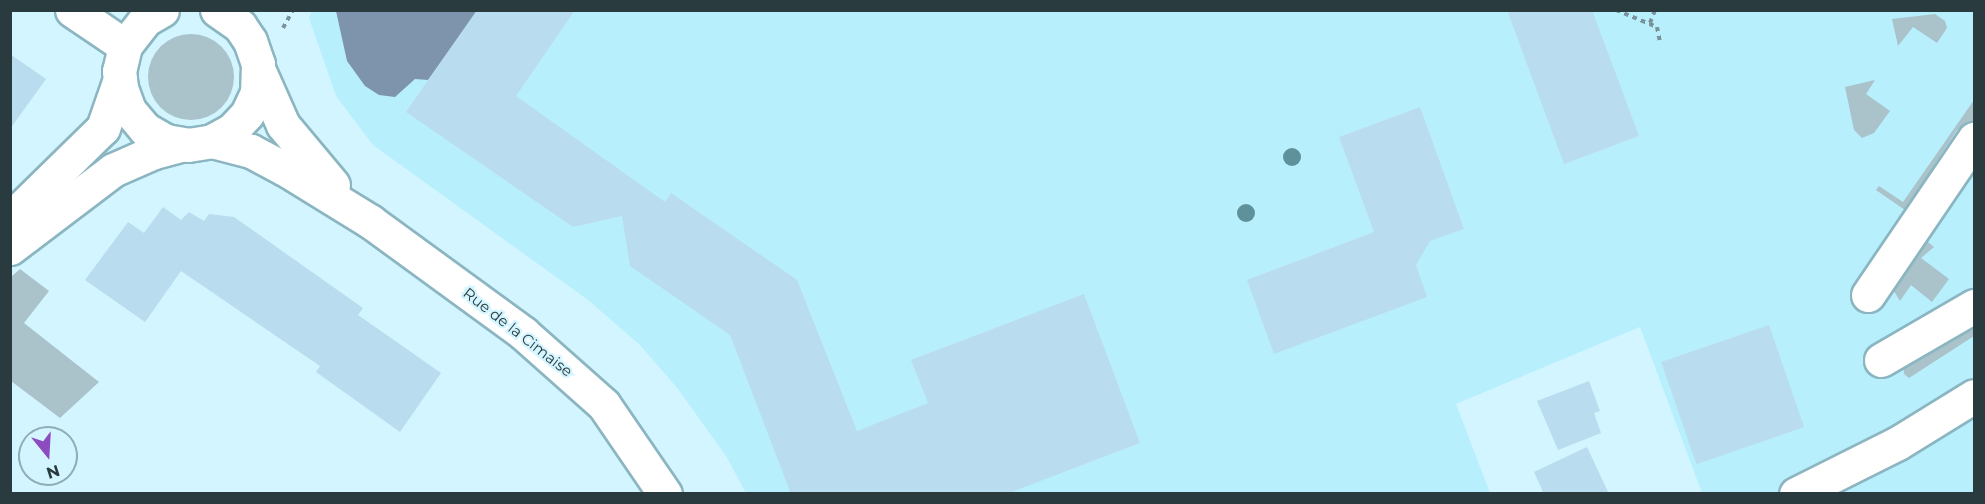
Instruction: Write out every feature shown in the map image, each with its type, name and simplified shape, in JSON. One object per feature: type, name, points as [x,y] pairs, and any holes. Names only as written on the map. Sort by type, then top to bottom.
[{"type":"street","points":[[72,10],[125,46]]},
{"type":"street","points":[[10,219],[102,128],[120,79],[125,46],[146,20],[162,10]]},
{"type":"street","points":[[10,248],[113,170],[154,152],[197,142],[232,130],[247,114],[256,93],[252,41],[240,26],[217,10]]},
{"type":"street","name":"Rue de la Cimaise","points":[[252,41],[273,108],[292,139],[370,222]]},
{"type":"street","name":"Rue de la Cimaise","points":[[120,79],[125,103],[139,124],[159,138],[197,142],[263,156],[370,222],[523,333],[577,377],[626,433],[666,494]]},
{"type":"street","points":[[1868,295],[1974,139]]},
{"type":"street","points":[[1881,360],[1974,306]]},
{"type":"street","points":[[1796,494],[1898,443],[1974,396]]},
{"type":"path","points":[[290,19],[293,10]]},
{"type":"path","points":[[1616,10],[1657,27],[1660,42]]},
{"type":"path","points":[[1650,23],[1655,10]]},
{"type":"shaded area","points":[[312,10],[1974,11],[1974,493],[1702,493],[1640,327],[1456,404],[1490,493],[746,493],[726,456],[678,389],[640,345],[588,300],[373,145],[336,96],[309,18]]},
{"type":"shaded area","points":[[336,11],[477,11],[428,80],[415,79],[395,97],[379,95],[365,86],[347,61]]},
{"type":"shaded area","points":[[1935,14],[1945,21],[1947,28],[1937,43],[1913,27],[1898,46],[1892,19]]},
{"type":"shaded area","points":[[191,34],[215,41],[227,53],[234,77],[227,101],[215,113],[191,120],[167,113],[155,101],[148,77],[155,53],[167,41]]},
{"type":"shaded area","points":[[1875,80],[1866,94],[1890,111],[1874,133],[1862,138],[1854,130],[1845,87]]},
{"type":"shaded area","points":[[1974,100],[1974,125],[1957,130],[1927,176],[1930,198],[1915,217],[1876,190],[1879,186],[1903,202]]},
{"type":"shaded area","points":[[1923,238],[1934,247],[1921,258],[1949,279],[1932,302],[1911,285],[1900,301],[1892,288]]},
{"type":"shaded area","points":[[20,269],[49,291],[24,323],[99,382],[60,418],[11,381],[11,277]]},
{"type":"shaded area","points":[[1974,320],[1974,336],[1909,378],[1904,374],[1903,364]]},
{"type":"building","points":[[477,10],[575,10],[516,96],[665,202],[671,193],[797,280],[857,431],[928,403],[911,360],[1084,294],[1140,443],[1006,494],[791,494],[730,335],[630,266],[622,216],[573,227],[406,112]]},
{"type":"building","points":[[1507,10],[1592,10],[1639,136],[1564,164]]},
{"type":"building","points":[[10,54],[46,79],[10,129]]},
{"type":"building","points":[[1420,107],[1464,229],[1430,241],[1416,265],[1427,297],[1274,354],[1247,280],[1374,232],[1339,137]]},
{"type":"building","points":[[163,207],[181,220],[189,212],[204,221],[209,214],[234,217],[363,308],[358,315],[441,373],[400,432],[316,372],[320,366],[181,271],[145,322],[85,280],[128,222],[144,233]]},
{"type":"building","points":[[1769,325],[1804,427],[1696,464],[1661,362]]},
{"type":"building","points":[[1589,381],[1600,411],[1594,413],[1601,433],[1558,450],[1537,401]]},
{"type":"building","points":[[1587,447],[1609,494],[1544,494],[1534,472]]}]
